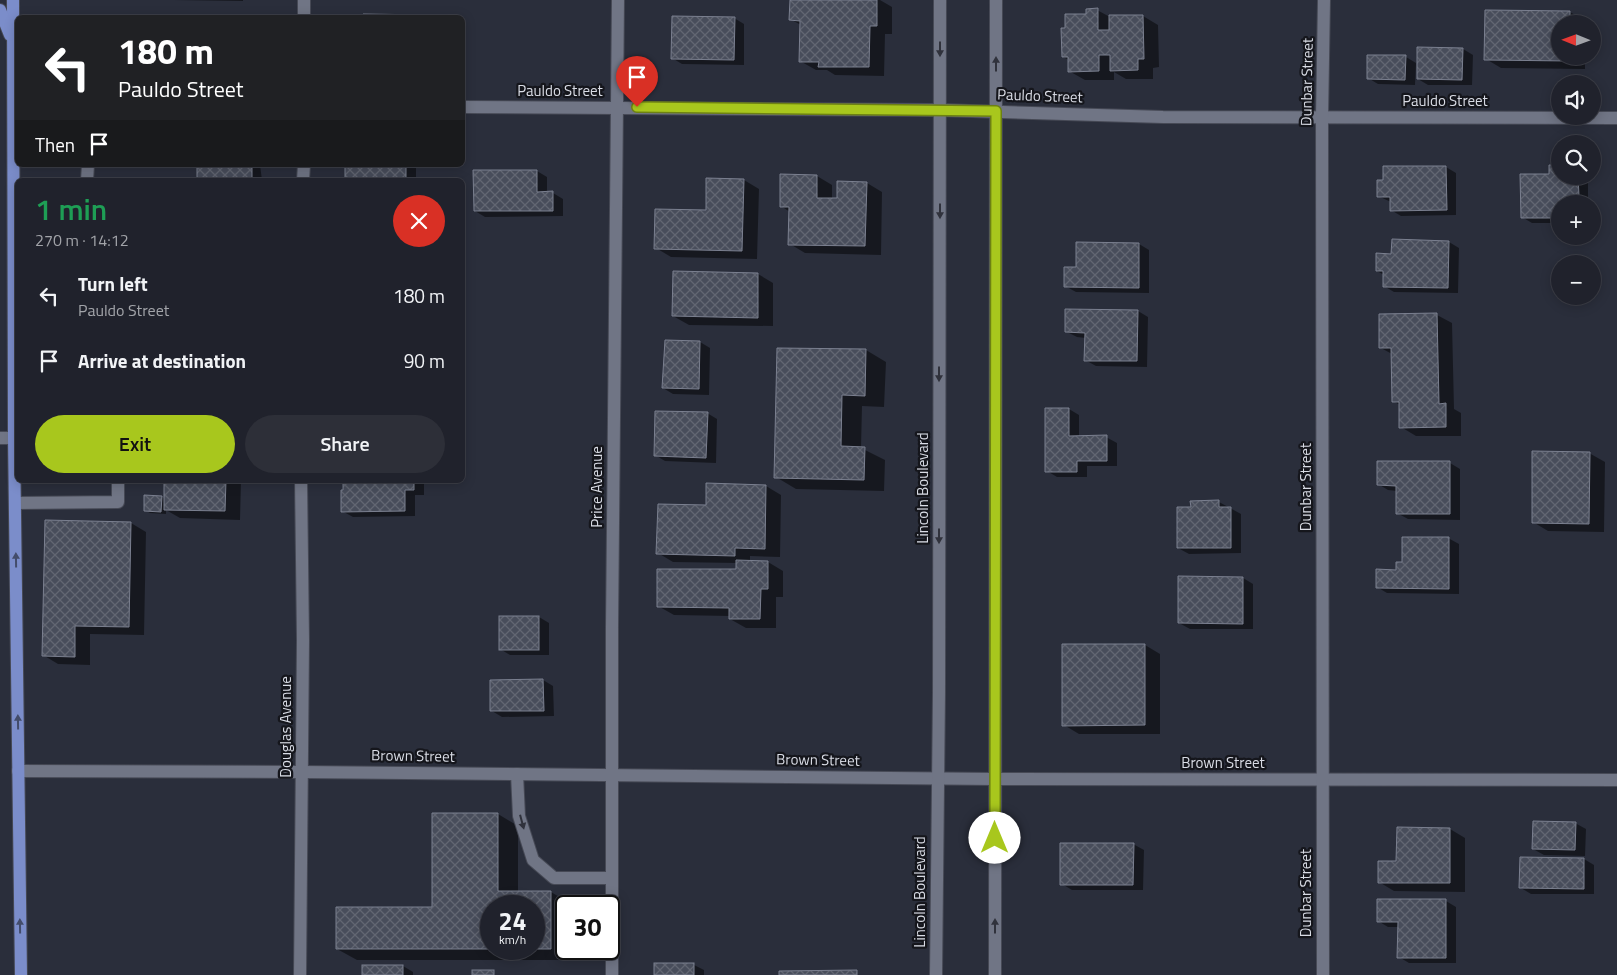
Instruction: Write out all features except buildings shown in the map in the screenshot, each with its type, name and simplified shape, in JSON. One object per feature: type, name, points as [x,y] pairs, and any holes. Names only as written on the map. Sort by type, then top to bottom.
[{"type":"main road","points":[[13,0],[15,102]]},
{"type":"main road","points":[[0,10],[13,42]]},
{"type":"main road","points":[[15,396],[21,975]]},
{"type":"street","points":[[304,0],[304,15]]},
{"type":"street","name":"Price Avenue","points":[[612,975],[612,628],[618,0]]},
{"type":"street","name":"Lincoln Boulevard","points":[[936,975],[936,778],[939,692],[940,0]]},
{"type":"street","points":[[995,975],[996,0]]},
{"type":"street","name":"Dunbar Street","points":[[1323,975],[1322,118],[1324,0]]},
{"type":"street","name":"Pauldo Street","points":[[465,107],[940,110],[1163,117],[1617,118]]},
{"type":"street","points":[[0,438],[14,438]]},
{"type":"street","points":[[15,503],[118,502],[118,483]]},
{"type":"street","name":"Douglas Avenue","points":[[300,975],[302,772],[301,483]]},
{"type":"street","name":"Brown Street","points":[[18,771],[995,779],[1617,780]]},
{"type":"street","points":[[517,774],[520,816],[533,860],[554,878],[612,878]]},
{"type":"route","points":[[637,107],[996,111],[995,838]]}]
